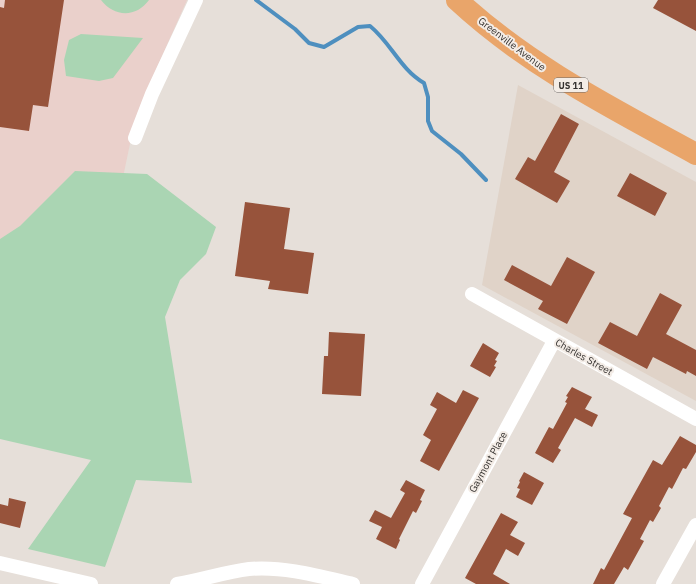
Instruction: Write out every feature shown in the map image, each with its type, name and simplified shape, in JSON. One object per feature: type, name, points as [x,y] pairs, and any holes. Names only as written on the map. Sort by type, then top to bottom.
[{"type":"main road","name":"Greenville Avenue","points":[[457,0],[485,25],[546,70],[696,154]]},
{"type":"street","points":[[135,138],[152,94],[196,0]]},
{"type":"street","name":"Charles Street","points":[[472,294],[696,419]]},
{"type":"street","name":"Gaymont Place","points":[[422,584],[554,341]]},
{"type":"street","points":[[663,584],[696,525]]},
{"type":"street","points":[[0,563],[91,584]]},
{"type":"street","points":[[177,584],[232,571],[271,568],[301,572],[352,584]]},
{"type":"shaded area","points":[[0,0],[187,0],[135,120],[101,282],[0,265]]},
{"type":"shaded area","points":[[518,85],[696,182],[696,401],[482,285]]},
{"type":"green space","points":[[101,0],[149,0],[138,10],[125,13],[112,10]]},
{"type":"green space","points":[[81,34],[143,38],[113,78],[99,81],[66,76],[64,60],[69,40]]},
{"type":"green space","points":[[75,171],[147,174],[216,227],[206,254],[180,280],[165,317],[192,483],[136,480],[105,567],[28,549],[91,460],[0,439],[0,239],[20,226]]},
{"type":"building","points":[[5,0],[64,0],[48,107],[33,105],[29,131],[0,127],[0,7],[4,8]]},
{"type":"building","points":[[658,0],[696,0],[696,31],[653,8]]},
{"type":"building","points":[[561,114],[579,124],[554,172],[570,181],[557,203],[515,179],[528,157],[535,161]]},
{"type":"building","points":[[630,173],[667,193],[655,216],[617,196]]},
{"type":"building","points":[[245,202],[290,208],[284,249],[314,253],[308,294],[268,289],[270,281],[235,276]]},
{"type":"building","points":[[567,257],[595,272],[567,324],[538,309],[543,301],[504,280],[512,265],[551,286]]},
{"type":"building","points":[[660,293],[682,305],[666,334],[696,350],[696,376],[687,371],[686,374],[653,357],[647,369],[598,343],[610,322],[637,336]]},
{"type":"building","points":[[329,332],[365,334],[361,396],[322,394],[324,356],[328,356]]},
{"type":"building","points":[[483,343],[499,353],[495,360],[497,361],[494,366],[496,367],[490,377],[470,366]]},
{"type":"building","points":[[572,387],[592,397],[585,409],[598,415],[592,427],[575,418],[558,448],[561,450],[553,463],[535,453],[549,427],[553,429],[567,403],[565,402],[568,397],[566,396]]},
{"type":"building","points":[[463,390],[479,398],[439,471],[420,461],[431,440],[423,435],[437,409],[430,405],[437,392],[456,403]]},
{"type":"building","points":[[680,436],[696,445],[696,452],[686,469],[683,468],[672,489],[669,487],[659,506],[661,508],[653,522],[650,520],[640,539],[644,541],[628,570],[624,567],[614,584],[593,584],[601,568],[604,570],[632,518],[623,514],[653,460],[662,465]]},
{"type":"building","points":[[524,472],[544,483],[532,505],[516,497],[520,489],[517,488],[520,482],[519,481]]},
{"type":"building","points":[[406,480],[425,490],[420,500],[422,501],[416,513],[413,511],[399,539],[400,540],[396,549],[376,539],[382,527],[369,521],[375,510],[391,518],[405,493],[400,490]]},
{"type":"building","points":[[9,498],[26,502],[20,528],[0,523],[0,504],[8,506]]},
{"type":"building","points":[[501,513],[518,522],[510,535],[525,543],[518,556],[506,549],[493,574],[510,584],[476,584],[465,578]]},
{"type":"waterway","points":[[256,0],[295,29],[309,43],[324,47],[358,27],[370,26],[384,40],[408,71],[424,83],[428,97],[428,121],[432,131],[461,154],[486,180]]}]
